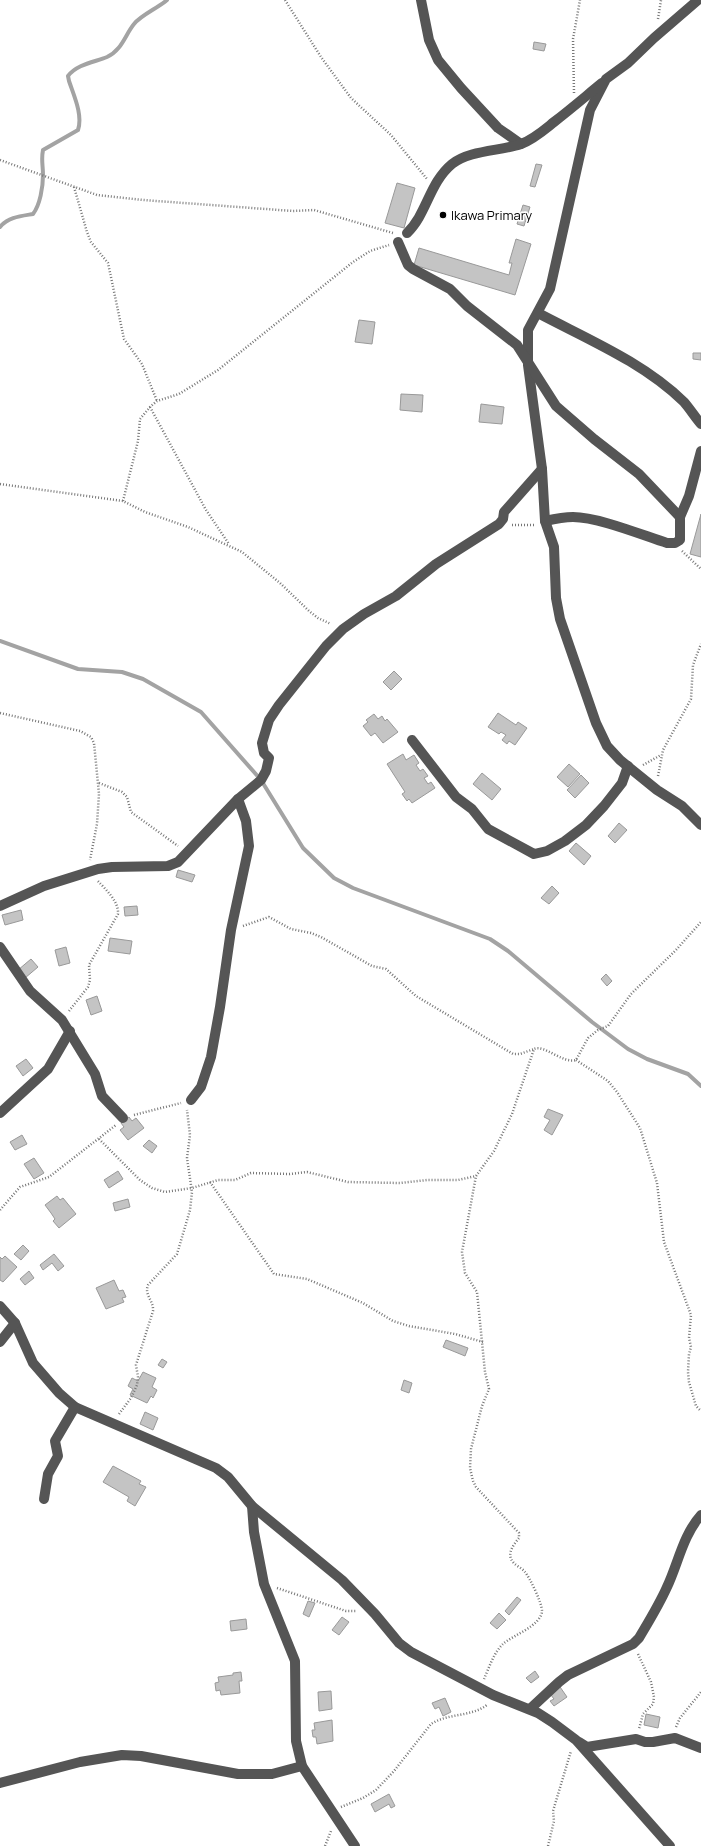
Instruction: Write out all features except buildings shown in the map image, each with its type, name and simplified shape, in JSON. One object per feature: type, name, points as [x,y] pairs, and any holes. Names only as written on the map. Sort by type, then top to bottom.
[{"type":"street","points":[[421,0],[429,40],[438,60],[461,88],[498,128],[521,144]]},
{"type":"street","points":[[407,233],[415,225],[434,186],[452,164],[476,153],[521,144],[534,137],[628,63],[698,0]]},
{"type":"street","points":[[606,79],[590,110],[550,289],[528,330],[528,365],[542,468],[545,522],[554,548],[556,598],[560,619],[596,723],[607,746],[657,790],[682,806],[701,825]]},
{"type":"street","points":[[398,242],[408,266],[450,289],[472,310],[517,345],[528,365],[556,406],[588,434],[639,474],[680,517]]},
{"type":"street","points":[[538,313],[638,366],[664,384],[685,403],[701,424]]},
{"type":"street","points":[[545,522],[566,517],[594,520],[666,543],[675,543],[680,540],[680,517],[689,496],[701,451]]},
{"type":"street","points":[[0,906],[33,890],[89,872],[112,867],[168,866],[178,862],[238,799],[261,780],[266,771],[269,758],[264,753],[262,742],[269,720],[279,705],[326,646],[343,629],[364,614],[396,596],[436,564],[499,524],[504,512],[542,468]]},
{"type":"street","points":[[412,740],[456,797],[472,809],[488,829],[534,854],[547,851],[565,841],[586,824],[604,806],[622,783],[627,765]]},
{"type":"street","points":[[189,1101],[201,1087],[211,1057],[231,930],[249,846],[246,821],[238,799]]},
{"type":"street","points":[[0,947],[30,991],[62,1020],[70,1031],[95,1074],[102,1096],[124,1118]]},
{"type":"street","points":[[0,1113],[48,1069],[70,1031]]},
{"type":"street","points":[[0,1306],[15,1323],[33,1363],[59,1393],[75,1408],[216,1468],[228,1477],[252,1506],[342,1580],[371,1610],[399,1643],[411,1652],[496,1697],[530,1710],[552,1722],[587,1747],[636,1739],[645,1742],[653,1742],[671,1738],[701,1748]]},
{"type":"street","points":[[0,1342],[15,1323]]},
{"type":"street","points":[[44,1499],[48,1474],[58,1456],[55,1440],[75,1408]]},
{"type":"street","points":[[252,1506],[254,1532],[264,1584],[295,1661],[296,1741],[302,1766],[330,1811],[355,1846]]},
{"type":"street","points":[[530,1710],[568,1675],[633,1644],[639,1638],[667,1587],[680,1553],[701,1515]]},
{"type":"street","points":[[576,1740],[670,1846]]},
{"type":"street","points":[[0,1783],[80,1762],[122,1755],[141,1756],[238,1774],[272,1774],[302,1766]]},
{"type":"path","points":[[285,0],[321,57],[351,98],[391,135],[434,186]]},
{"type":"path","points":[[575,106],[573,39],[580,0]]},
{"type":"path","points":[[0,160],[44,174],[97,195],[136,200],[293,211],[314,210],[386,231],[400,234],[407,233]]},
{"type":"path","points":[[74,187],[91,242],[108,263],[124,339],[142,364],[157,401]]},
{"type":"path","points":[[124,501],[138,441],[140,419],[150,407],[157,401],[179,394],[218,370],[370,250],[398,242]]},
{"type":"path","points":[[150,407],[206,510],[229,544]]},
{"type":"path","points":[[0,484],[124,501],[145,512],[188,526],[229,544],[242,552],[257,563],[318,618],[343,629]]},
{"type":"path","points":[[499,524],[520,526],[545,522]]},
{"type":"path","points":[[675,543],[685,555],[701,569]]},
{"type":"path","points":[[657,790],[662,754],[668,740],[691,699],[693,665],[701,644]]},
{"type":"path","points":[[0,713],[80,731],[86,734],[94,742],[99,783],[99,814],[89,872],[115,902],[119,909],[118,914],[89,965],[90,980],[88,987],[62,1020]]},
{"type":"path","points":[[627,765],[662,754]]},
{"type":"path","points":[[99,783],[122,792],[127,797],[130,812],[186,852]]},
{"type":"path","points":[[231,930],[269,917],[291,929],[311,933],[372,966],[386,969],[416,996],[513,1054],[520,1054],[540,1048],[568,1060],[576,1060],[608,1081],[617,1092],[640,1128],[657,1183],[664,1242],[691,1315],[691,1347],[689,1354],[688,1377],[692,1396],[701,1411]]},
{"type":"path","points":[[576,1060],[588,1038],[598,1030],[608,1026],[631,994],[676,950],[701,922]]},
{"type":"path","points":[[480,1688],[502,1645],[526,1630],[538,1620],[542,1612],[540,1602],[525,1572],[512,1562],[512,1547],[519,1538],[519,1533],[473,1481],[470,1468],[471,1449],[482,1406],[489,1389],[485,1372],[477,1292],[465,1273],[462,1252],[476,1176],[494,1151],[512,1114],[534,1049]]},
{"type":"path","points":[[0,1210],[20,1187],[27,1183],[49,1177],[124,1118],[189,1101],[190,1128],[187,1158],[192,1188],[190,1210],[177,1254],[148,1285],[146,1290],[154,1309],[136,1365],[138,1377],[137,1385],[131,1398],[111,1423]]},
{"type":"path","points":[[99,1139],[145,1184],[165,1192],[192,1188],[221,1179],[235,1180],[247,1174],[265,1172],[290,1174],[308,1172],[348,1182],[400,1183],[427,1180],[458,1180],[476,1176]]},
{"type":"path","points":[[210,1182],[274,1274],[307,1279],[362,1303],[393,1320],[409,1326],[455,1334],[483,1342]]},
{"type":"path","points":[[264,1584],[346,1611],[371,1610]]},
{"type":"path","points":[[633,1644],[651,1682],[654,1698],[653,1704],[643,1714],[636,1739]]},
{"type":"path","points":[[671,1738],[680,1718],[701,1692]]},
{"type":"path","points":[[330,1811],[363,1798],[376,1790],[394,1771],[431,1724],[437,1720],[479,1710],[496,1697]]},
{"type":"path","points":[[548,1846],[553,1825],[554,1811],[568,1758],[576,1740]]},
{"type":"waterway","points":[[0,227],[11,219],[33,214],[38,206],[42,190],[43,150],[78,130],[79,112],[68,76],[81,66],[112,54],[120,46],[137,21],[167,0]]},
{"type":"waterway","points":[[0,641],[78,669],[122,672],[143,679],[201,712],[261,780],[303,848],[334,878],[353,888],[490,939],[508,951],[592,1022],[628,1049],[647,1059],[688,1074],[701,1086]]},
{"type":"place","name":"Ikawa Primary","points":[[443,215]]}]
